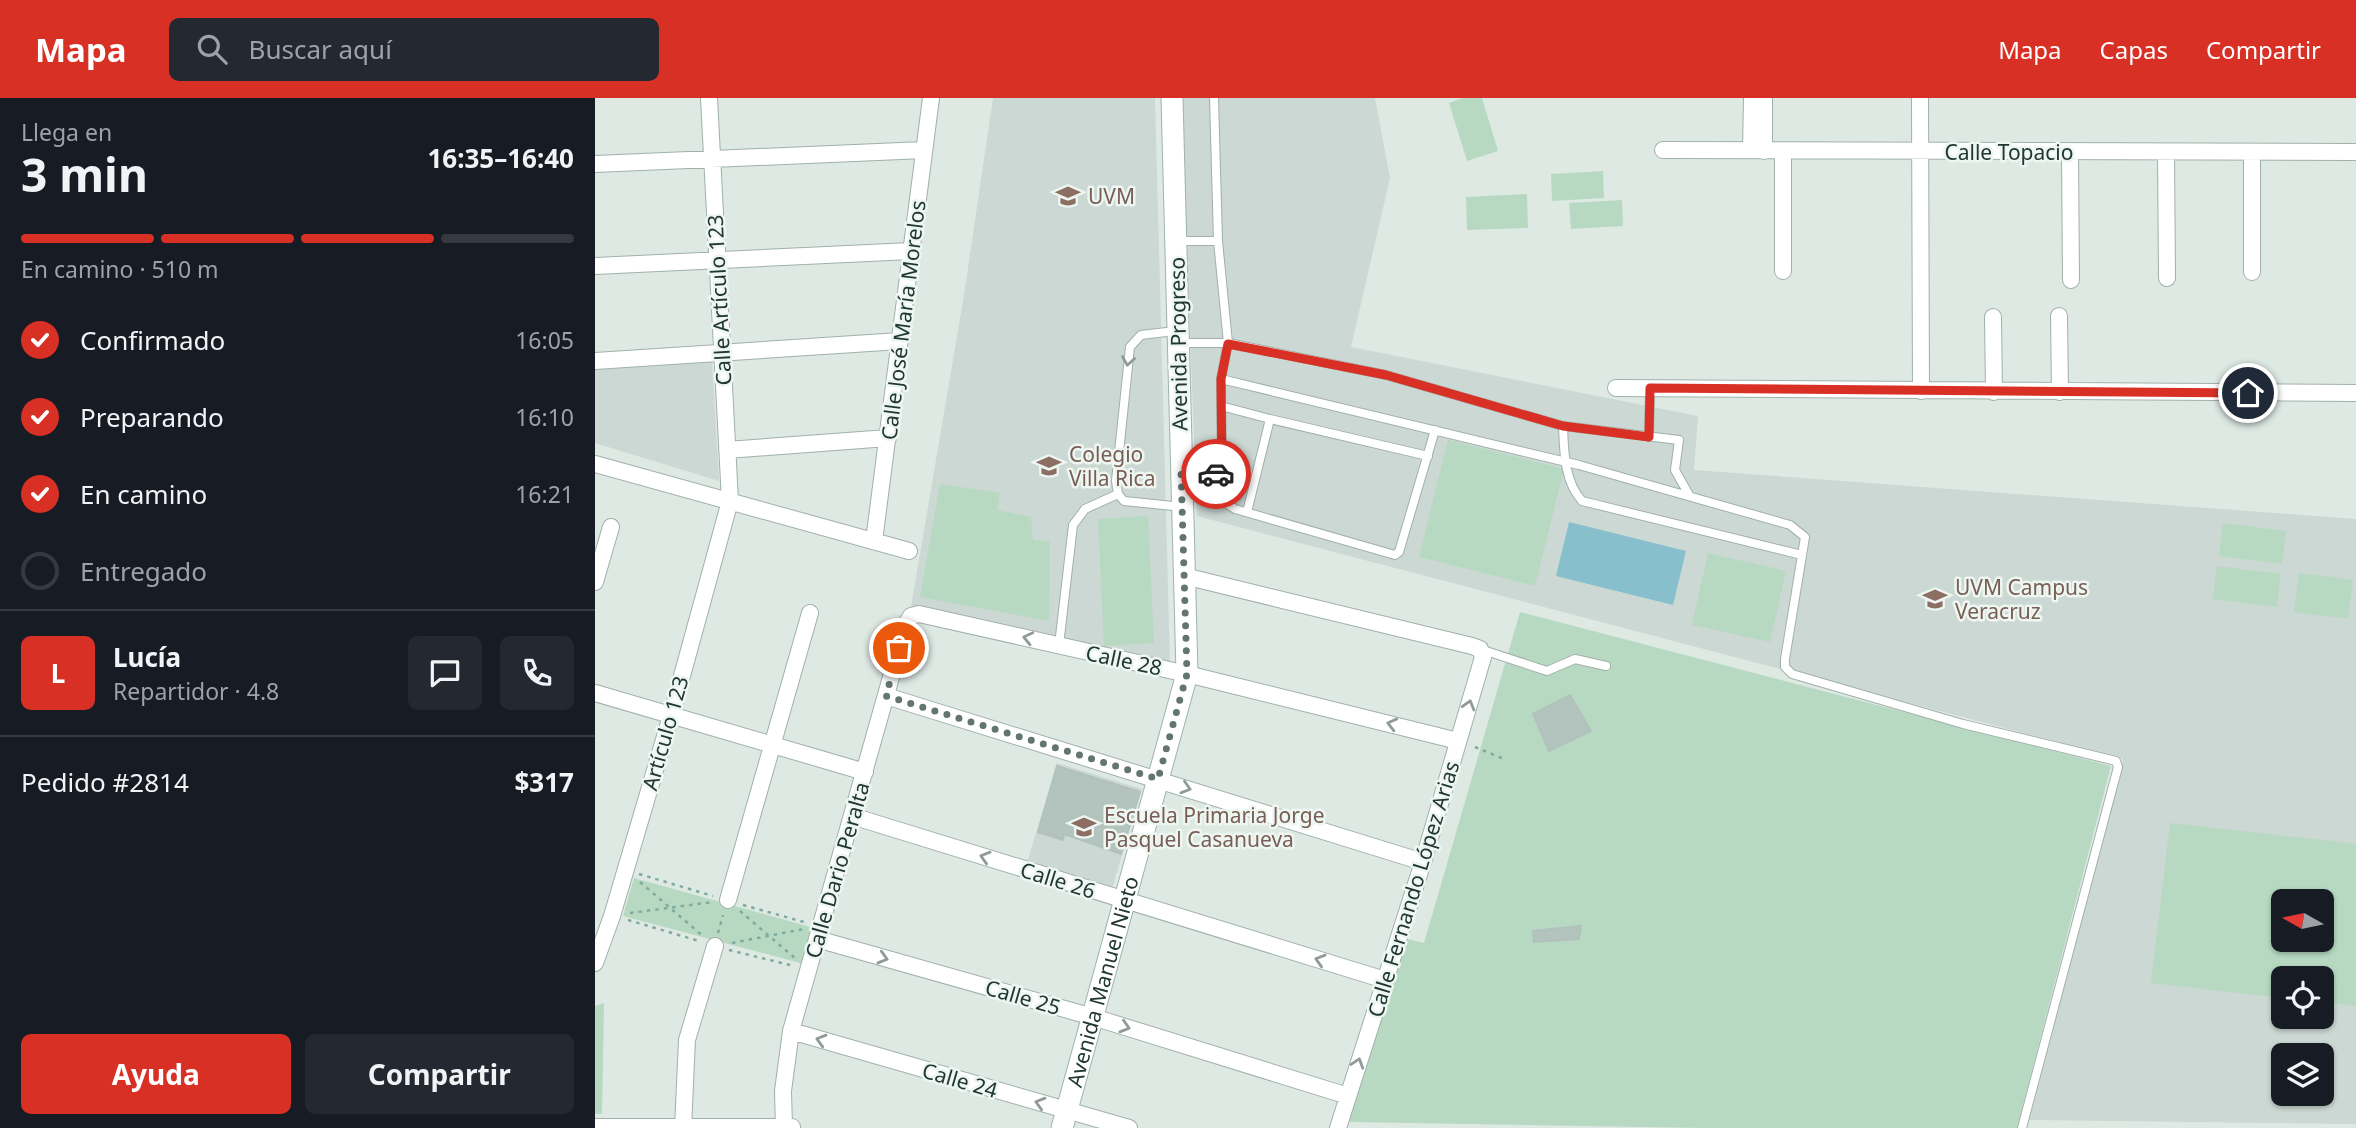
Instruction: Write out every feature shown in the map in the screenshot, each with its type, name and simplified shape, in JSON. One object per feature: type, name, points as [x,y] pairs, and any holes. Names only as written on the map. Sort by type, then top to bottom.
[{"type":"street","name":"Calle Artículo 123","points":[[709,98],[730,501]]},
{"type":"street","name":"Calle José María Morelos","points":[[874,541],[931,98]]},
{"type":"street","name":"Avenida Progreso","points":[[1172,98],[1187,674]]},
{"type":"street","points":[[1752,98],[1758,151]]},
{"type":"street","points":[[1758,151],[1764,98]]},
{"type":"street","points":[[1920,98],[1921,391]]},
{"type":"street","points":[[595,164],[924,150]]},
{"type":"street","name":"Calle Topacio","points":[[1663,150],[2356,152]]},
{"type":"street","points":[[1783,151],[1783,271]]},
{"type":"street","points":[[2252,152],[2252,272]]},
{"type":"street","points":[[2070,153],[2071,280]]},
{"type":"street","points":[[2166,153],[2167,278]]},
{"type":"street","points":[[595,266],[911,251]]},
{"type":"street","points":[[2059,316],[2060,392]]},
{"type":"street","points":[[1993,317],[1994,392]]},
{"type":"street","points":[[595,361],[900,341]]},
{"type":"street","points":[[1616,388],[2356,393]]},
{"type":"street","points":[[727,450],[888,438]]},
{"type":"street","points":[[595,464],[909,551]]},
{"type":"street","name":"Artículo 123","points":[[595,963],[613,916],[730,501]]},
{"type":"street","points":[[595,582],[611,527]]},
{"type":"street","points":[[1185,576],[1480,649]]},
{"type":"street","points":[[728,900],[810,614]]},
{"type":"street","name":"Calle 28","points":[[911,616],[919,614],[1187,674],[1458,741]]},
{"type":"street","name":"Calle Dario Peralta","points":[[788,1127],[783,1091],[791,1031],[911,616]]},
{"type":"street","name":"Calle Fernando López Arias","points":[[1338,1128],[1423,862],[1483,657],[1480,649]]},
{"type":"street","name":"Avenida Manuel Nieto","points":[[1065,1119],[1187,674]]},
{"type":"street","points":[[595,693],[865,772]]},
{"type":"street","points":[[886,696],[1423,862]]},
{"type":"street","name":"Calle 26","points":[[852,816],[1385,980]]},
{"type":"street","name":"Calle 25","points":[[819,933],[1348,1096]]},
{"type":"street","points":[[683,1127],[687,1040],[715,946]]},
{"type":"street","name":"Calle 24","points":[[791,1031],[1065,1119],[1129,1128]]},
{"type":"street","points":[[595,1127],[788,1127]]},
{"type":"lane","points":[[1214,98],[1218,241],[1228,344],[1221,379],[1222,475],[1226,503],[1247,512],[1395,555],[1399,552],[1435,430]]},
{"type":"lane","points":[[1176,240],[1218,241]]},
{"type":"lane","points":[[1183,507],[1124,501],[1118,494],[1116,481],[1130,347],[1141,335],[1228,344],[1386,375],[1563,426],[1679,440],[1675,470],[1689,495]]},
{"type":"lane","points":[[1221,379],[1565,462],[1790,525],[1805,537],[1784,659],[1785,667],[1792,674],[1963,724],[2112,759],[2118,763],[2022,1128]]},
{"type":"lane","points":[[1649,437],[1650,388]]},
{"type":"lane","points":[[1221,407],[1427,456]]},
{"type":"lane","points":[[1247,512],[1270,419]]},
{"type":"lane","points":[[1563,426],[1565,462],[1572,486],[1582,501],[1802,555]]},
{"type":"lane","points":[[1181,470],[1222,475]]},
{"type":"lane","points":[[1059,645],[1073,525],[1085,509],[1118,494]]},
{"type":"lane","points":[[1480,649],[1547,671],[1575,659],[1606,666]]},
{"type":"path","points":[[1458,741],[1504,759]]},
{"type":"path","points":[[626,871],[715,946]]},
{"type":"path","points":[[715,946],[728,900]]},
{"type":"path","points":[[613,916],[728,900],[808,970]]},
{"type":"path","points":[[715,946],[768,936],[819,933]]},
{"type":"shaded area","name":"Colegio Villa Rica","points":[[993,98],[1155,98],[1170,664],[911,607],[964,295]]},
{"type":"shaded area","name":"UVM Campus Veracruz","points":[[1181,98],[1375,98],[1390,178],[1351,347],[1698,416],[1694,470],[2356,519],[2356,1124],[2029,1120],[2123,759],[1197,516]]},
{"type":"shaded area","points":[[712,362],[719,481],[595,443],[595,370]]},
{"type":"shaded area","name":"Escuela Primaria Jorge Pasquel Casanueva","points":[[1057,763],[1142,789],[1111,892],[1026,866]]},
{"type":"green space","points":[[1463,98],[1482,98],[1498,151],[1467,161],[1449,103]]},
{"type":"green space","points":[[1603,171],[1604,198],[1552,201],[1551,174]]},
{"type":"green space","points":[[1527,194],[1528,228],[1467,230],[1466,197]]},
{"type":"green space","points":[[1622,200],[1623,226],[1571,229],[1569,203]]},
{"type":"green space","points":[[1448,440],[1564,469],[1535,586],[1419,557]]},
{"type":"green space","points":[[940,484],[1000,493],[997,510],[1031,517],[1033,540],[1050,542],[1049,621],[920,597]]},
{"type":"green space","points":[[1148,516],[1154,643],[1104,646],[1098,519]]},
{"type":"green space","points":[[2223,523],[2286,531],[2282,564],[2219,556]]},
{"type":"green space","points":[[1708,553],[1786,571],[1770,642],[1692,625]]},
{"type":"green space","points":[[2217,566],[2281,574],[2277,607],[2213,599]]},
{"type":"green space","points":[[2299,573],[2353,580],[2348,619],[2294,612]]},
{"type":"green space","points":[[1520,612],[2111,766],[2017,1128],[1704,1128],[1349,1122],[1407,939],[1424,943]]},
{"type":"green space","points":[[2170,823],[2356,844],[2356,1006],[2334,1003],[2334,966],[2271,966],[2271,997],[2151,983]]},
{"type":"green space","points":[[634,878],[814,928],[804,964],[623,916]]},
{"type":"green space","points":[[604,1003],[602,1114],[595,1114],[595,1006]]},
{"type":"water","points":[[1569,522],[1686,551],[1673,605],[1556,576]]},
{"type":"building","points":[[1570,695],[1591,731],[1549,751],[1533,714]]},
{"type":"building","points":[[1057,766],[1140,792],[1121,854],[1064,834],[1063,840],[1038,832]]},
{"type":"building","points":[[1581,926],[1579,939],[1534,942],[1533,931]]},
{"type":"way so far","points":[[899,648],[886,696],[1158,779],[1187,674],[1181,470],[1216,474]]},
{"type":"place","name":"UVM","points":[[1068,196]]},
{"type":"place","name":"Colegio Villa Rica","points":[[1049,466]]},
{"type":"place","name":"UVM Campus Veracruz","points":[[1935,599]]},
{"type":"place","name":"Escuela Primaria Jorge Pasquel Casanueva","points":[[1084,827]]},
{"type":"route","points":[[1216,474],[1222,475],[1221,379],[1228,344],[1386,375],[1563,426],[1649,437],[1650,388],[2248,393]]}]
